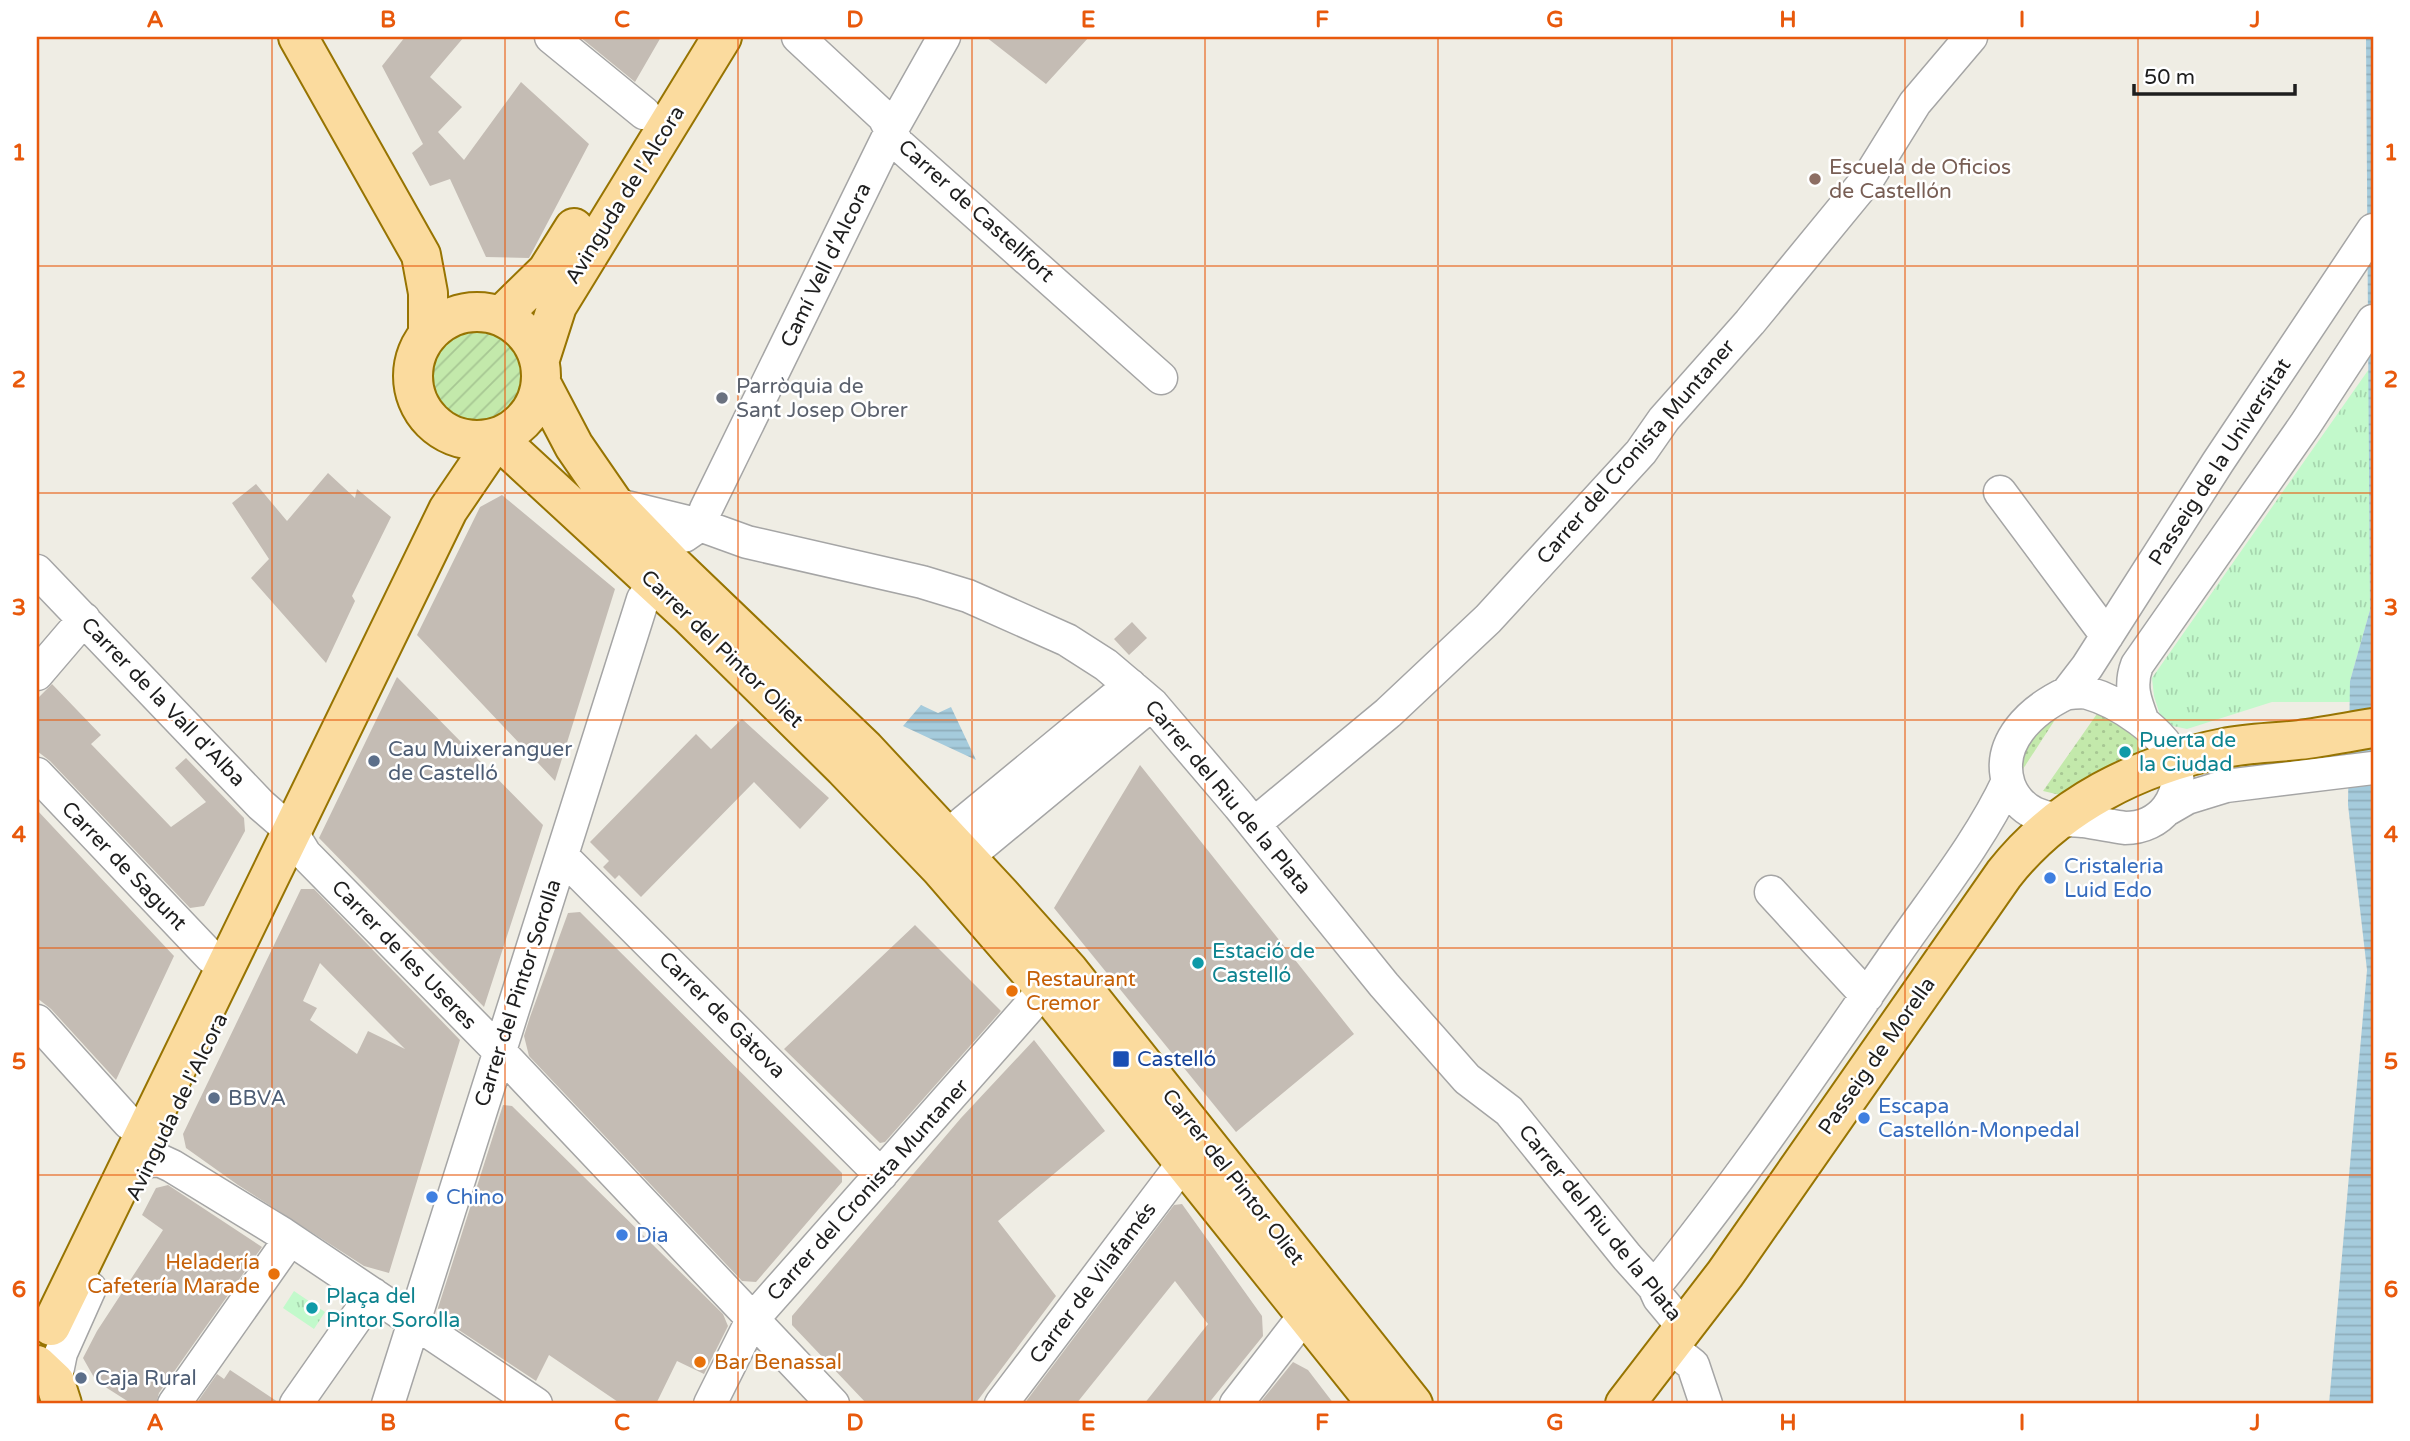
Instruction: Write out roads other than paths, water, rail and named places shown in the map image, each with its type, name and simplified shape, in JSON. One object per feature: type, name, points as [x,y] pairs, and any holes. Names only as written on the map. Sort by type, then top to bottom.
[{"type":"main road","points":[[298,37],[421,254],[428,293],[428,333]]},
{"type":"main road","name":"Avinguda de l'Alcora","points":[[492,313],[547,271],[691,37]]},
{"type":"main road","name":"Avinguda de l'Alcora","points":[[541,372],[557,306],[722,37]]},
{"type":"main road","points":[[421,254],[492,313],[526,332],[541,372],[527,418],[497,438],[471,441],[446,433],[426,417],[415,393],[412,372],[417,351],[428,333],[453,315],[492,313]]},
{"type":"main road","name":"Carrer del Pintor Oliet","points":[[541,372],[574,446],[689,615],[844,768],[951,854],[1069,971],[1413,1404]]},
{"type":"main road","name":"Avinguda de l'Alcora","points":[[446,433],[454,467],[448,510]]},
{"type":"main road","name":"Avinguda de l'Alcora","points":[[44,1319],[275,866],[448,510],[497,438]]},
{"type":"main road","name":"Carrer del Pintor Oliet","points":[[497,438],[593,524],[664,575]]},
{"type":"main road","name":"Passeig de Morella","points":[[1625,1404],[1746,1244],[2004,874],[2036,837],[2104,790],[2175,760],[2227,747],[2303,740],[2360,730]]},
{"type":"main road","name":"Carrer del Pintor Oliet","points":[[951,854],[1045,989],[1377,1404]]},
{"type":"street","points":[[551,37],[645,113]]},
{"type":"street","name":"Carrer de Castellfort","points":[[798,37],[884,117],[897,143],[1161,378]]},
{"type":"street","name":"Carrer del Cronista Muntaner","points":[[1254,824],[1388,713],[1488,619],[1641,452],[1664,419],[1750,322],[1868,177],[1915,103],[1971,37]]},
{"type":"street","name":"Camí Vell d'Alcora","points":[[664,575],[678,540],[701,525],[706,509],[891,131],[941,38]]},
{"type":"street","name":"Passeig de la Universitat","points":[[2067,693],[2373,230]]},
{"type":"street","name":"Passeig de la Universitat","points":[[2143,722],[2132,688],[2132,677],[2137,665],[2305,425],[2373,321]]},
{"type":"street","points":[[2000,492],[2107,636]]},
{"type":"street","name":"Carrer del Riu de la Plata","points":[[614,504],[701,525],[747,542],[922,582],[968,596],[1067,640],[1106,665],[1141,695],[1254,824],[1384,985],[1467,1079],[1509,1111],[1654,1287],[1693,1365],[1706,1404]]},
{"type":"street","name":"Carrer de la Vall d'Alba","points":[[37,571],[261,805],[291,831]]},
{"type":"street","name":"Carrer del Pintor Sorolla","points":[[388,1404],[643,599],[664,575]]},
{"type":"street","points":[[37,674],[84,619]]},
{"type":"street","points":[[2168,809],[2176,788],[2175,760],[2143,722],[2100,697],[2086,692],[2067,693],[2035,713],[2021,726],[2012,740],[2005,766],[2016,800],[2025,808],[2057,820],[2136,828],[2149,824],[2187,798],[2226,786],[2360,770]]},
{"type":"street","points":[[951,854],[1141,695]]},
{"type":"street","name":"Carrer de Sagunt","points":[[37,774],[211,957]]},
{"type":"street","name":"Passeig de Morella","points":[[1654,1287],[1701,1229],[1867,996],[1981,830],[2008,781]]},
{"type":"street","name":"Avinguda de l'Alcora","points":[[44,1319],[129,1123],[211,957],[262,857],[291,831]]},
{"type":"street","name":"Avinguda de l'Alcora","points":[[60,1391],[61,1353],[72,1325],[289,875],[291,831]]},
{"type":"street","name":"Carrer de les Useres","points":[[291,831],[305,854],[500,1052],[833,1404]]},
{"type":"street","name":"Carrer de Gàtova","points":[[562,856],[881,1175]]},
{"type":"street","points":[[1771,892],[1867,996]]},
{"type":"street","name":"Carrer del Cronista Muntaner","points":[[710,1404],[752,1320],[1045,989]]},
{"type":"street","points":[[37,1021],[129,1123]]},
{"type":"street","points":[[150,1161],[159,1160],[172,1166],[290,1239],[536,1404]]},
{"type":"street","name":"Carrer de Vilafamés","points":[[1001,1404],[1184,1162]]},
{"type":"street","points":[[174,1404],[290,1239]]},
{"type":"street","points":[[296,1404],[373,1294]]},
{"type":"street","points":[[1236,1404],[1305,1315]]},
{"type":"water","points":[[2366,37],[2373,37],[2373,1404],[2329,1404],[2367,970],[2348,805],[2350,681],[2370,610]]},
{"type":"water","points":[[921,705],[938,713],[951,707],[976,760],[903,726]]},
{"type":"place","name":"Escuela de Oficios de Castellón","points":[[1815,179]]},
{"type":"place","name":"Parròquia de Sant Josep Obrer","points":[[722,398]]},
{"type":"place","name":"Puerta de la Ciudad","points":[[2125,752]]},
{"type":"place","name":"Cau Muixeranguer de Castelló","points":[[374,761]]},
{"type":"place","name":"Cristaleria Luid Edo","points":[[2050,878]]},
{"type":"place","name":"Estació de Castelló","points":[[1198,963]]},
{"type":"place","name":"Restaurant Cremor","points":[[1012,991]]},
{"type":"place","name":"Castelló","points":[[1121,1059]]},
{"type":"place","name":"BBVA","points":[[214,1098]]},
{"type":"place","name":"Escapa Castellón-Monpedal","points":[[1864,1118]]},
{"type":"place","name":"Chino","points":[[432,1197]]},
{"type":"place","name":"Dia","points":[[622,1235]]},
{"type":"place","name":"Heladería Cafetería Marade","points":[[274,1274]]},
{"type":"place","name":"Plaça del Pintor Sorolla","points":[[312,1308]]},
{"type":"place","name":"Bar Benassal","points":[[700,1362]]},
{"type":"place","name":"Caja Rural","points":[[81,1378]]}]
